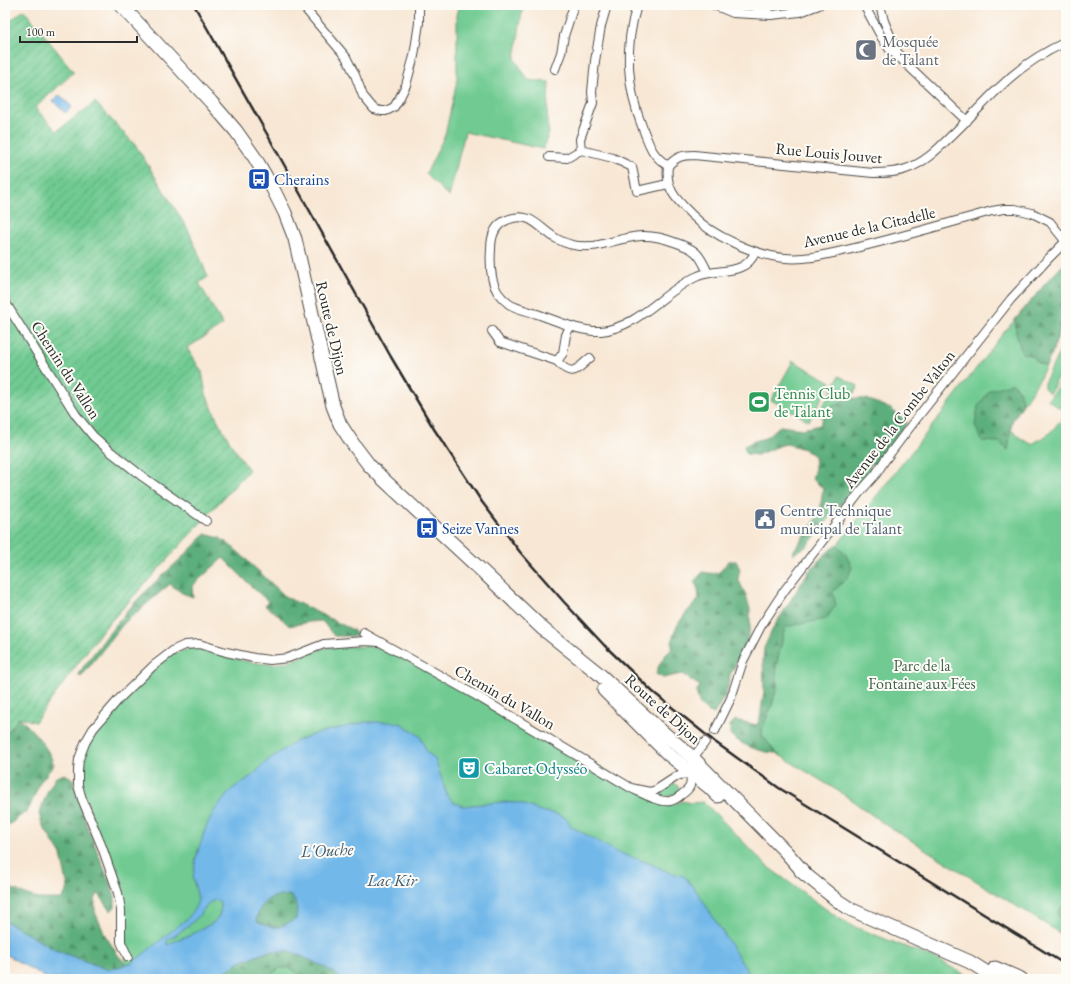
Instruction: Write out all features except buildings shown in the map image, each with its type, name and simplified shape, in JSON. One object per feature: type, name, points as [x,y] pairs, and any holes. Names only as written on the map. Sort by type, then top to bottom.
[{"type":"main road","name":"Route de Dijon","points":[[121,6],[230,124],[248,149],[273,189],[285,213],[295,239],[333,406],[340,424],[353,444],[369,465],[383,479],[543,629],[598,673],[693,758]]},
{"type":"main road","name":"Route de Dijon","points":[[543,629],[555,644],[588,674],[668,754],[709,787],[770,847],[806,875]]},
{"type":"main road","name":"Route de Dijon","points":[[606,692],[631,709],[674,749],[685,756],[693,758]]},
{"type":"main road","points":[[693,758],[691,774],[704,776],[724,790]]},
{"type":"main road","points":[[693,758],[785,851],[806,875],[838,901],[852,910],[970,962],[986,972],[1003,979]]},
{"type":"main road","points":[[970,962],[981,962],[1021,979]]},
{"type":"main road","points":[[986,972],[996,972],[1013,979]]},
{"type":"street","points":[[302,5],[346,57],[363,96],[374,109],[381,111],[386,111],[394,107],[400,99],[406,85],[414,56],[419,23],[419,5]]},
{"type":"street","points":[[555,69],[574,5]]},
{"type":"street","points":[[581,150],[580,139],[593,103],[592,92],[595,61],[601,26],[607,5]]},
{"type":"street","points":[[550,157],[567,158],[581,150],[613,158],[632,167],[637,191],[668,184],[668,166],[657,158],[651,150],[633,102],[629,80],[628,52],[630,30],[636,5]]},
{"type":"street","points":[[714,5],[734,13],[780,15],[800,12],[819,5]]},
{"type":"street","points":[[752,14],[774,5]]},
{"type":"street","points":[[864,5],[890,50],[967,121]]},
{"type":"street","points":[[880,5],[884,21],[900,58]]},
{"type":"street","name":"Rue Louis Jouvet","points":[[668,166],[679,157],[694,155],[873,173],[894,172],[913,166],[930,156],[967,121],[1000,86],[1018,71],[1052,48],[1066,42]]},
{"type":"street","name":"Avenue de la Citadelle","points":[[668,184],[680,203],[696,220],[724,238],[756,252],[784,258],[815,257],[868,245],[1004,209],[1015,209],[1032,213],[1050,222],[1066,242]]},
{"type":"street","points":[[708,273],[702,259],[696,252],[690,248],[663,238],[653,236],[636,236],[600,245],[580,247],[557,239],[531,219],[518,217],[503,221],[497,227],[491,243],[493,283],[498,294],[508,303],[570,326],[594,331],[619,327],[634,320],[676,288],[708,273],[735,269],[742,266],[753,258],[756,252]]},
{"type":"street","name":"Avenue de la Combe Valton","points":[[715,731],[731,698],[742,661],[761,626],[784,591],[860,492],[876,474],[913,423],[1011,299],[1066,242]]},
{"type":"street","name":"Chemin du Vallon","points":[[5,302],[76,415],[93,436],[143,477],[206,521]]},
{"type":"street","points":[[557,361],[563,352],[566,335],[570,326]]},
{"type":"street","points":[[492,331],[500,342],[557,361],[566,370],[576,370],[590,358]]},
{"type":"street","name":"Chemin du Vallon","points":[[364,633],[477,696],[631,788],[663,801],[671,801],[678,798],[690,788],[691,774],[679,776],[650,792],[631,788]]},
{"type":"street","points":[[128,957],[121,942],[121,910],[118,893],[78,785],[79,759],[85,743],[93,729],[119,699],[153,666],[174,650],[185,645],[199,644],[226,652],[270,660],[288,658],[324,644],[380,642]]},
{"type":"street","points":[[693,758],[705,742]]},
{"type":"green space","points":[[460,5],[523,5],[515,59],[528,80],[549,82],[547,122],[549,133],[543,149],[465,132],[449,197],[426,174],[445,135],[457,81],[457,14]]},
{"type":"green space","points":[[24,10],[74,72],[35,108],[57,131],[95,102],[136,146],[189,231],[208,277],[199,283],[223,325],[187,348],[202,372],[206,394],[217,419],[233,447],[249,470],[101,632],[35,722],[19,717],[5,736],[5,25]]},
{"type":"green space","name":"Parc de la Fontaine aux Fées","points":[[1066,262],[1066,320],[1059,332],[1052,353],[1039,380],[1012,421],[1011,430],[1023,440],[1032,444],[1049,434],[1066,414],[1066,937],[883,823],[843,794],[776,753],[762,735],[762,728],[771,708],[777,687],[776,667],[785,627],[811,578],[932,426],[1001,336],[1052,276]]},
{"type":"green space","points":[[1066,262],[1066,320],[1059,332],[1046,366],[1038,363],[1033,356],[1022,353],[1016,333],[1015,320],[1052,276]]},
{"type":"green space","points":[[1062,347],[1066,350],[1066,366],[1049,393],[1044,388],[1044,383]]},
{"type":"green space","points":[[793,361],[831,382],[809,421],[771,400]]},
{"type":"green space","points":[[1066,374],[1066,410],[1065,412],[1048,400]]},
{"type":"green space","points":[[839,376],[858,386],[836,425],[818,415]]},
{"type":"green space","points":[[1013,383],[1020,393],[1023,404],[1012,421],[1008,450],[999,442],[982,441],[975,426],[978,406],[990,390]]},
{"type":"green space","points":[[851,398],[867,399],[891,409],[907,422],[894,443],[879,461],[870,465],[869,473],[863,477],[807,546],[793,554],[794,550],[821,512],[823,488],[812,479],[815,468],[814,456],[804,449],[787,444],[757,455],[746,454],[744,446],[765,438],[780,426],[803,429],[820,425],[826,411],[833,406]]},
{"type":"green space","points":[[205,534],[220,538],[235,549],[286,597],[353,630],[358,636],[334,636],[322,621],[289,626],[276,613],[265,606],[268,601],[223,558],[192,586],[193,597],[182,593],[170,584],[124,623],[81,677],[78,674],[129,609]]},
{"type":"green space","points":[[837,544],[846,555],[852,568],[848,577],[833,592],[836,605],[826,619],[785,627],[776,667],[777,687],[771,708],[762,728],[762,735],[776,753],[761,751],[745,745],[730,734],[730,725],[735,720],[757,725],[760,717],[764,691],[764,648],[773,628],[809,571]]},
{"type":"green space","points":[[728,561],[736,561],[740,569],[738,579],[746,595],[750,609],[750,628],[746,645],[730,675],[726,694],[714,714],[703,708],[700,704],[696,692],[700,686],[682,674],[663,678],[656,674],[662,660],[672,649],[672,641],[676,627],[699,599],[698,589],[694,581],[703,572],[715,573],[720,571]]},
{"type":"green space","points":[[365,646],[388,648],[669,806],[682,801],[691,803],[704,802],[768,867],[837,917],[853,926],[936,959],[973,979],[133,979],[126,964],[123,904],[80,780],[83,756],[96,729],[140,681],[172,654],[191,648],[198,648],[244,661],[273,664],[293,660],[325,648]]},
{"type":"green space","points":[[19,717],[35,733],[44,745],[54,765],[40,782],[29,809],[5,828],[5,736]]},
{"type":"green space","points":[[65,774],[73,779],[86,823],[115,896],[115,907],[111,911],[98,893],[95,900],[95,912],[105,935],[118,955],[126,964],[118,968],[106,969],[55,950],[5,921],[5,886],[38,899],[62,899],[68,888],[61,855],[43,826],[39,814],[48,790],[56,777]]},
{"type":"green space","points":[[675,783],[682,790],[666,797],[660,797],[663,791]]},
{"type":"green space","points":[[290,895],[296,906],[296,919],[285,925],[277,927],[268,926],[257,921],[258,913],[266,901],[273,897]]},
{"type":"green space","points":[[1066,901],[1066,928],[1057,914]]},
{"type":"green space","points":[[271,951],[290,951],[325,967],[342,979],[307,979],[290,968],[280,968],[266,979],[212,979],[242,961]]},
{"type":"water","points":[[60,95],[72,107],[65,113],[53,101]]},
{"type":"water","name":"Lac Kir","points":[[366,722],[394,722],[402,724],[420,736],[427,752],[435,759],[447,795],[452,801],[462,806],[503,802],[519,803],[541,811],[556,814],[566,818],[572,827],[617,852],[649,863],[668,872],[684,876],[698,893],[752,979],[342,979],[325,967],[290,951],[270,951],[242,961],[212,979],[48,979],[5,954],[5,921],[55,950],[106,969],[118,968],[132,963],[188,918],[196,906],[198,899],[193,878],[196,857],[206,827],[214,811],[232,789],[252,776],[268,760],[296,741],[314,734]],"holes":[[[290,895],[296,906],[296,919],[285,925],[277,927],[268,926],[257,921],[258,913],[266,901],[273,897]],[[216,900],[220,902],[221,907],[219,916],[214,922],[189,936],[167,945],[167,940],[176,935],[196,919],[210,902]]]},
{"type":"tunnel","points":[[705,742],[715,731]]},
{"type":"railway","points":[[194,5],[391,357],[434,429],[482,502],[520,552],[564,602],[604,645],[653,692],[715,742],[779,788],[1066,965]]},
{"type":"place","name":"Mosquée de Talant","points":[[866,50]]},
{"type":"place","name":"Cherains","points":[[259,179]]},
{"type":"place","name":"Tennis Club de Talant","points":[[759,402]]},
{"type":"place","name":"Centre Technique municipal de Talant","points":[[765,519]]},
{"type":"place","name":"Seize Vannes","points":[[427,528]]},
{"type":"place","name":"Cabaret Odysséo","points":[[469,768]]},
{"type":"water label","name":"L'Ouche","points":[[327,850]]}]
